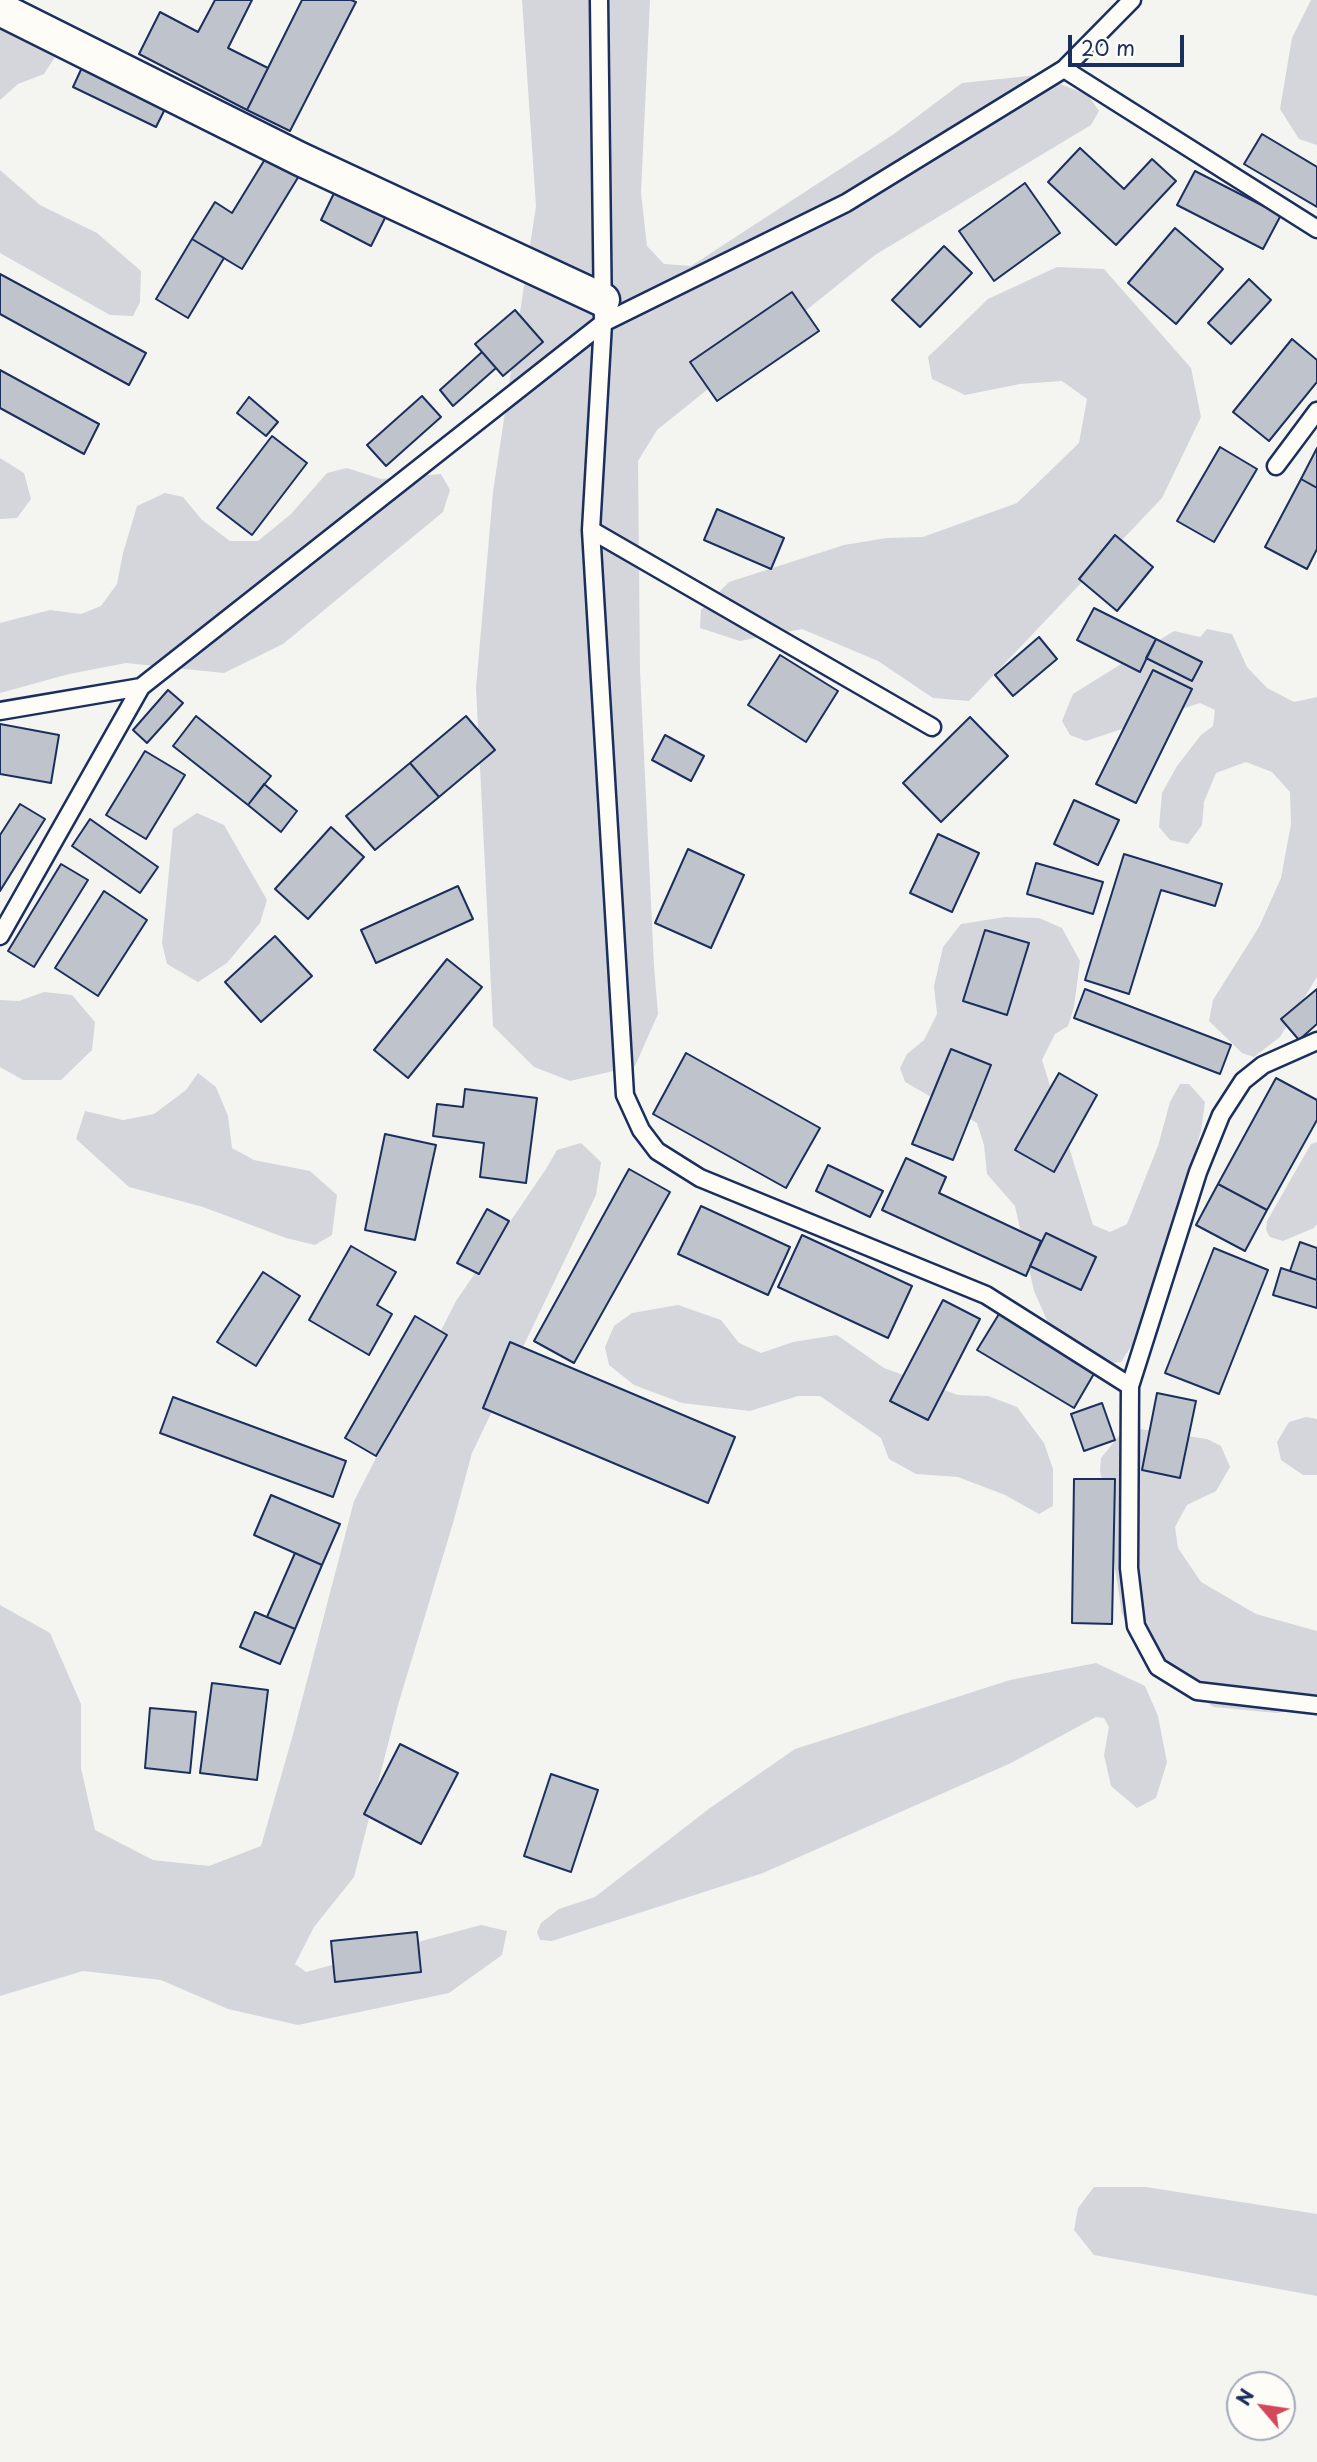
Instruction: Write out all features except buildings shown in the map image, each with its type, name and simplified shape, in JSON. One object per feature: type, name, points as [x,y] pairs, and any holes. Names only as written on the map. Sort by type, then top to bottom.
[{"type":"street","points":[[0,9],[603,311]]},
{"type":"lane","points":[[599,0],[603,311],[591,530],[625,1095],[641,1130],[657,1152],[700,1178],[986,1295],[1130,1386]]},
{"type":"lane","points":[[0,936],[141,687],[603,311],[846,203],[1065,69],[1132,0]]},
{"type":"lane","points":[[1065,69],[1317,229]]},
{"type":"lane","points":[[1276,466],[1317,411]]},
{"type":"lane","points":[[591,530],[932,727]]},
{"type":"lane","points":[[0,711],[141,687]]},
{"type":"lane","points":[[1317,1041],[1263,1065],[1243,1081],[1221,1115],[1198,1172],[1130,1386],[1129,1568],[1136,1626],[1158,1667],[1197,1691],[1317,1705]]},
{"type":"shaded area","points":[[522,0],[650,0],[641,193],[647,246],[664,264],[691,266],[894,134],[962,83],[1038,75],[1088,95],[1099,111],[1091,125],[875,255],[657,430],[638,461],[640,670],[658,1014],[635,1066],[570,1081],[534,1067],[493,1026],[476,688],[493,492],[536,206]]},
{"type":"shaded area","points":[[1311,0],[1317,0],[1317,145],[1299,139],[1280,109],[1292,38]]},
{"type":"shaded area","points":[[0,19],[57,54],[44,74],[18,84],[0,100]]},
{"type":"shaded area","points":[[0,170],[40,205],[97,233],[141,271],[140,302],[133,316],[110,315],[0,253]]},
{"type":"shaded area","points":[[1057,267],[1104,269],[1191,368],[1201,417],[1162,498],[969,701],[933,698],[878,661],[802,629],[740,641],[700,628],[701,610],[729,582],[844,545],[887,538],[923,537],[1017,503],[1079,443],[1087,399],[1062,381],[1020,384],[965,395],[932,379],[928,357],[988,299]]},
{"type":"shaded area","points":[[0,458],[24,473],[31,499],[17,518],[0,519]]},
{"type":"shaded area","points":[[347,468],[381,479],[441,474],[450,490],[443,512],[283,644],[224,673],[126,663],[69,674],[0,693],[0,623],[50,610],[81,614],[101,606],[117,584],[137,506],[165,493],[183,497],[202,520],[230,541],[258,541],[291,514],[327,473]]},
{"type":"shaded area","points":[[1207,629],[1232,634],[1247,667],[1267,688],[1294,702],[1317,697],[1317,977],[1280,1037],[1254,1057],[1242,1053],[1209,1021],[1213,1000],[1259,927],[1281,878],[1291,824],[1290,792],[1272,772],[1246,762],[1216,773],[1204,802],[1202,825],[1188,844],[1170,840],[1159,827],[1162,793],[1177,766],[1201,735],[1213,726],[1215,710],[1200,703],[1086,741],[1070,735],[1062,721],[1073,694],[1174,631],[1200,637]]},
{"type":"shaded area","points":[[197,813],[224,825],[267,900],[260,923],[227,963],[198,982],[167,964],[162,943],[173,829]]},
{"type":"shaded area","points":[[1005,917],[1039,918],[1062,928],[1080,961],[1074,1007],[1068,1026],[1055,1034],[1042,1060],[1093,1225],[1110,1232],[1127,1224],[1158,1146],[1170,1102],[1180,1084],[1189,1084],[1205,1102],[1201,1131],[1156,1282],[1136,1339],[1121,1362],[1102,1364],[1052,1332],[1034,1291],[1015,1206],[987,1174],[984,1145],[977,1123],[905,1082],[900,1068],[907,1054],[924,1040],[937,1014],[934,986],[943,947],[961,924]]},
{"type":"shaded area","points":[[44,992],[72,995],[95,1022],[92,1050],[61,1080],[23,1080],[0,1067],[0,1000],[19,1001]]},
{"type":"shaded area","points":[[198,1073],[216,1087],[228,1116],[232,1148],[254,1160],[310,1171],[337,1195],[332,1235],[315,1245],[286,1238],[203,1207],[129,1187],[76,1139],[85,1111],[123,1120],[154,1114],[186,1090]]},
{"type":"shaded area","points":[[1317,1142],[1317,1224],[1314,1228],[1283,1241],[1270,1237],[1266,1230],[1267,1221],[1311,1144]]},
{"type":"shaded area","points":[[581,1143],[601,1162],[596,1195],[472,1453],[398,1705],[354,1877],[314,1927],[295,1964],[306,1972],[481,1925],[507,1931],[502,1955],[449,1993],[298,2025],[228,2009],[161,1980],[83,1971],[0,1996],[0,1605],[50,1633],[81,1704],[81,1768],[95,1830],[153,1860],[209,1866],[261,1846],[354,1501],[456,1301],[557,1150]]},
{"type":"shaded area","points":[[678,1305],[721,1320],[739,1343],[761,1353],[793,1342],[837,1335],[884,1368],[958,1395],[988,1396],[1017,1407],[1044,1443],[1053,1469],[1053,1506],[1039,1514],[1005,1495],[958,1477],[916,1474],[889,1459],[881,1438],[820,1396],[798,1396],[750,1411],[682,1403],[634,1385],[609,1365],[605,1347],[614,1326],[632,1313]]},
{"type":"shaded area","points":[[1306,1417],[1317,1419],[1317,1475],[1303,1475],[1281,1460],[1277,1442],[1289,1422]]},
{"type":"shaded area","points":[[1126,1427],[1207,1439],[1221,1446],[1230,1467],[1216,1491],[1187,1505],[1175,1527],[1178,1548],[1201,1582],[1256,1614],[1317,1631],[1317,1706],[1277,1713],[1214,1707],[1157,1672],[1122,1614],[1100,1470],[1101,1458]]},
{"type":"shaded area","points":[[1096,1663],[1145,1686],[1158,1716],[1167,1762],[1156,1798],[1137,1808],[1111,1786],[1104,1755],[1109,1727],[1104,1718],[1096,1717],[1011,1763],[763,1873],[552,1941],[540,1940],[537,1932],[541,1923],[559,1909],[595,1897],[710,1808],[795,1749],[1010,1680]]},
{"type":"shaded area","points":[[1094,2187],[1146,2187],[1317,2214],[1317,2296],[1094,2255],[1074,2230],[1078,2208]]}]
